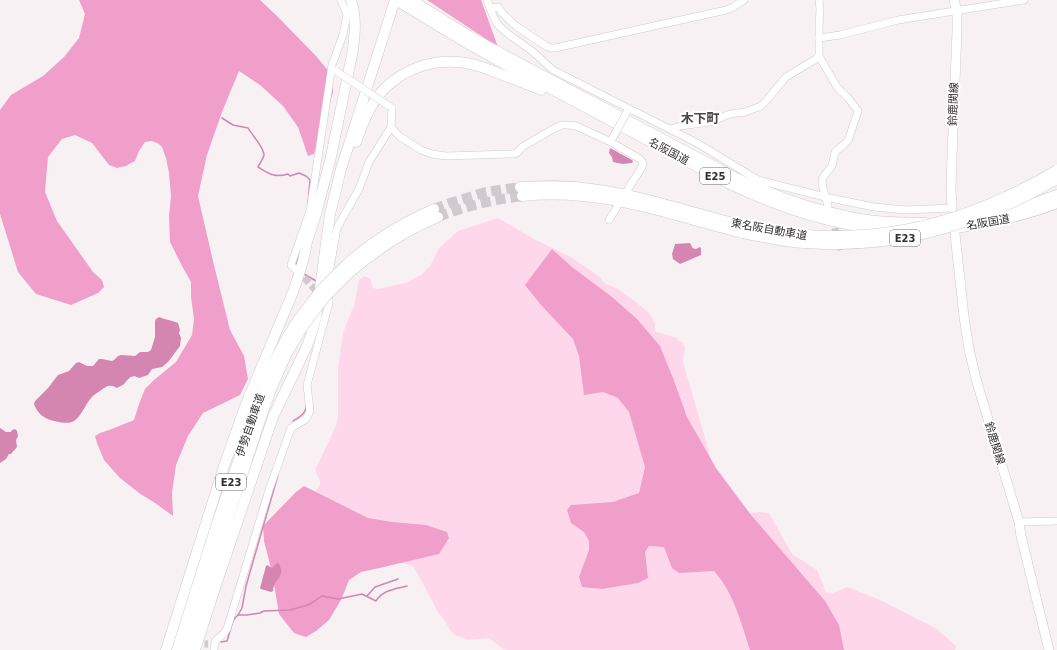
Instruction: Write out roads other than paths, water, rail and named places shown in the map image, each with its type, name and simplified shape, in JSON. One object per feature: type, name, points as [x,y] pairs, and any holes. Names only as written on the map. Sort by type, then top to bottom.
[{"type":"highway","points":[[166,650],[227,460],[258,374],[293,292],[304,257],[330,161],[352,55],[354,42],[354,17],[351,0]]},
{"type":"highway","points":[[304,257],[319,217],[388,0]]},
{"type":"highway","points":[[416,0],[469,36]]},
{"type":"highway","points":[[195,650],[274,417],[311,335],[316,318],[330,214],[341,169],[402,1]]},
{"type":"highway","name":"名阪国道","points":[[402,1],[734,177],[778,197],[821,211],[882,222],[927,223],[992,215],[1032,204],[1057,194]]},
{"type":"highway","name":"名阪国道","points":[[402,1],[465,42],[730,184],[798,212],[839,223],[875,228],[907,230],[951,228],[986,223],[1013,218],[1057,203]]},
{"type":"highway","points":[[326,243],[343,180],[363,122],[373,104],[384,89],[396,79],[417,67],[442,61],[468,63],[517,80],[593,111]]},
{"type":"highway","name":"東名阪自動車道","points":[[744,229],[827,237],[848,237],[895,232],[934,224],[976,210],[1057,170]]},
{"type":"highway","name":"東名阪自動車道","points":[[521,191],[601,198],[744,229],[782,241],[826,244],[872,243],[938,231],[978,218],[1057,180]]},
{"type":"highway","name":"E23","points":[[301,322],[325,298],[347,270],[390,241],[436,213]]},
{"type":"highway","name":"伊勢自動車道","points":[[176,650],[217,522],[270,370],[278,352],[301,322]]},
{"type":"highway","name":"伊勢自動車道","points":[[186,650],[271,389],[301,322]]},
{"type":"main road","name":"鈴鹿関線","points":[[952,208],[951,163],[957,11],[954,0]]},
{"type":"main road","name":"鈴鹿関線","points":[[955,234],[969,349],[976,379],[1019,522],[1049,650]]},
{"type":"street","points":[[295,269],[291,264],[310,211],[332,65],[343,35],[347,14],[341,0]]},
{"type":"street","points":[[487,0],[499,26],[532,51],[553,70],[604,95],[628,110],[671,129],[711,151],[758,180],[825,197],[874,207],[906,210],[952,208]]},
{"type":"street","points":[[490,8],[498,7],[516,26],[546,46],[555,48],[720,12],[733,7],[744,0]]},
{"type":"street","points":[[818,0],[820,9],[819,56],[837,87],[850,98],[858,111],[848,141],[835,152],[832,166],[822,180],[828,206]]},
{"type":"street","points":[[819,38],[898,20],[1024,0]]},
{"type":"street","points":[[671,129],[680,126],[710,122],[730,114],[745,112],[761,106],[783,80],[819,56]]},
{"type":"street","points":[[212,646],[215,640],[224,634],[228,629],[269,490],[291,428],[306,419],[310,412],[307,385],[328,302],[329,274],[337,228],[359,189],[369,162],[391,127],[392,108],[336,71]]},
{"type":"street","points":[[612,141],[628,110]]},
{"type":"street","points":[[391,127],[399,136],[421,150],[432,154],[446,156],[517,153],[522,147],[555,128],[562,126],[576,126],[612,141],[640,159],[643,163],[642,167],[628,189]]},
{"type":"street","points":[[609,220],[617,207]]},
{"type":"street","points":[[1019,522],[1057,521]]},
{"type":"waterway","points":[[222,118],[233,125],[248,128],[260,145],[264,155],[258,167],[279,176],[288,174],[290,176],[299,173],[306,176],[310,180],[308,204]]},
{"type":"waterway","points":[[296,267],[298,255]]},
{"type":"waterway","points":[[304,274],[316,281]]},
{"type":"waterway","points":[[293,421],[300,417],[306,407]]},
{"type":"waterway","points":[[221,642],[227,641],[233,621],[242,608],[246,586],[278,475]]},
{"type":"waterway","points":[[367,596],[375,587],[398,579]]},
{"type":"waterway","points":[[238,615],[247,615],[264,611],[290,610],[308,605],[322,596],[338,599],[362,594],[376,601],[386,592],[407,586]]},
{"type":"tunnel","points":[[434,209],[486,192],[520,187]]},
{"type":"tunnel","points":[[438,217],[479,204],[522,196]]},
{"type":"tunnel","points":[[832,218],[841,250]]},
{"type":"tunnel","points":[[297,270],[321,296]]},
{"type":"tunnel","points":[[194,644],[208,644]]},
{"type":"district","name":"木下町","points":[[700,118]]}]
